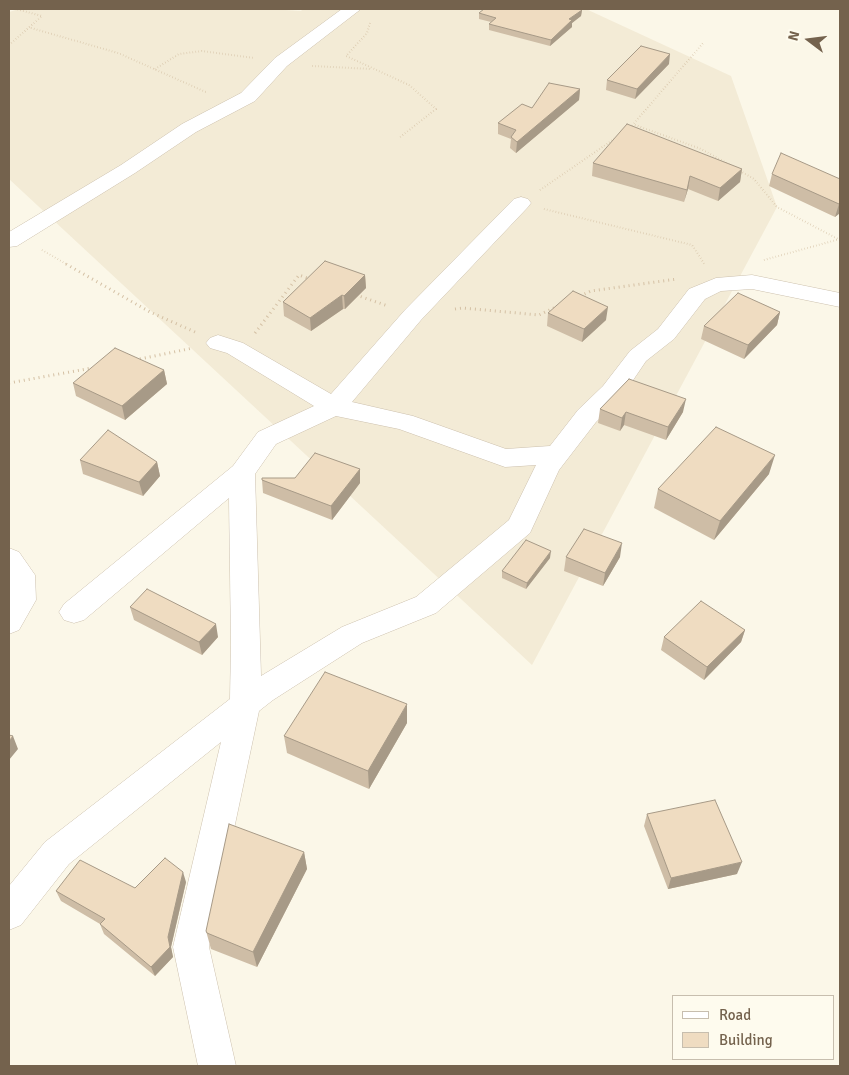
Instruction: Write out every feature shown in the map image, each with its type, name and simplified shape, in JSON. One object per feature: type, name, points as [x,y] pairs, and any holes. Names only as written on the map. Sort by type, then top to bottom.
[{"type":"street","points":[[9,241],[189,128],[248,97],[281,62],[353,9]]},
{"type":"street","points":[[74,612],[242,473],[267,438],[334,407],[414,314],[521,203]]},
{"type":"street","points":[[9,913],[57,853],[262,691],[352,635],[426,605],[520,526],[548,466],[587,416],[612,392],[638,356],[666,334],[697,294],[713,280],[752,282],[840,300]]},
{"type":"street","points":[[226,346],[334,407],[404,422],[506,458],[558,454]]},
{"type":"street","points":[[217,1066],[191,947],[245,704],[246,645],[242,473]]},
{"type":"street","points":[[9,559],[21,575],[22,600],[9,622]]},
{"type":"path","points":[[9,45],[31,28],[42,16],[16,9]]},
{"type":"path","points":[[372,17],[367,33],[346,56],[409,85],[436,109],[399,138]]},
{"type":"path","points":[[31,28],[118,53],[213,95]]},
{"type":"path","points":[[626,131],[635,125],[704,42]]},
{"type":"path","points":[[635,125],[701,149],[731,166]]},
{"type":"path","points":[[521,203],[618,136]]},
{"type":"path","points":[[739,170],[754,178],[777,207],[839,239]]},
{"type":"path","points":[[521,203],[692,245],[713,280],[591,291],[574,299]]},
{"type":"path","points":[[756,262],[839,239]]},
{"type":"path","points":[[40,249],[150,312],[226,346]]},
{"type":"path","points":[[130,360],[226,346],[257,331],[299,275],[317,281]]},
{"type":"path","points":[[352,293],[414,314],[463,308],[539,315],[557,307]]},
{"type":"path","points":[[9,384],[101,366]]},
{"type":"shaded area","points":[[19,9],[270,9],[301,11],[303,9],[586,9],[731,76],[777,207],[532,665],[9,179],[9,12]]},
{"type":"building","points":[[484,9],[582,10],[569,19],[572,20],[551,40],[489,24],[496,18],[479,13]]},
{"type":"building","points":[[641,46],[670,54],[637,89],[607,80]]},
{"type":"building","points":[[549,83],[580,89],[517,142],[511,137],[516,130],[498,123],[522,104],[532,108]]},
{"type":"building","points":[[627,124],[742,169],[720,188],[690,176],[687,190],[593,163]]},
{"type":"building","points":[[781,153],[840,179],[839,204],[772,174]]},
{"type":"building","points":[[325,261],[365,275],[344,296],[342,295],[310,318],[283,302]]},
{"type":"building","points":[[573,291],[608,307],[584,329],[548,313]]},
{"type":"building","points":[[738,293],[780,312],[748,345],[704,326]]},
{"type":"building","points":[[115,348],[164,370],[122,406],[73,383]]},
{"type":"building","points":[[629,379],[686,399],[668,427],[626,412],[622,418],[600,409]]},
{"type":"building","points":[[716,427],[775,455],[720,521],[658,489]]},
{"type":"building","points":[[108,430],[157,462],[139,482],[80,460]]},
{"type":"building","points":[[315,453],[360,469],[331,506],[262,480],[262,478],[295,478]]},
{"type":"building","points":[[584,529],[622,543],[605,573],[566,557]]},
{"type":"building","points":[[526,540],[551,551],[527,583],[502,571]]},
{"type":"building","points":[[147,589],[216,624],[199,642],[130,607]]},
{"type":"building","points":[[701,601],[745,630],[707,667],[664,637]]},
{"type":"building","points":[[325,672],[407,704],[368,771],[284,736]]},
{"type":"building","points":[[715,800],[742,862],[671,878],[647,814]]},
{"type":"building","points":[[229,824],[304,852],[253,952],[206,931]]},
{"type":"building","points":[[165,858],[183,872],[168,937],[170,947],[151,967],[100,924],[105,919],[56,891],[80,860],[135,888]]}]
